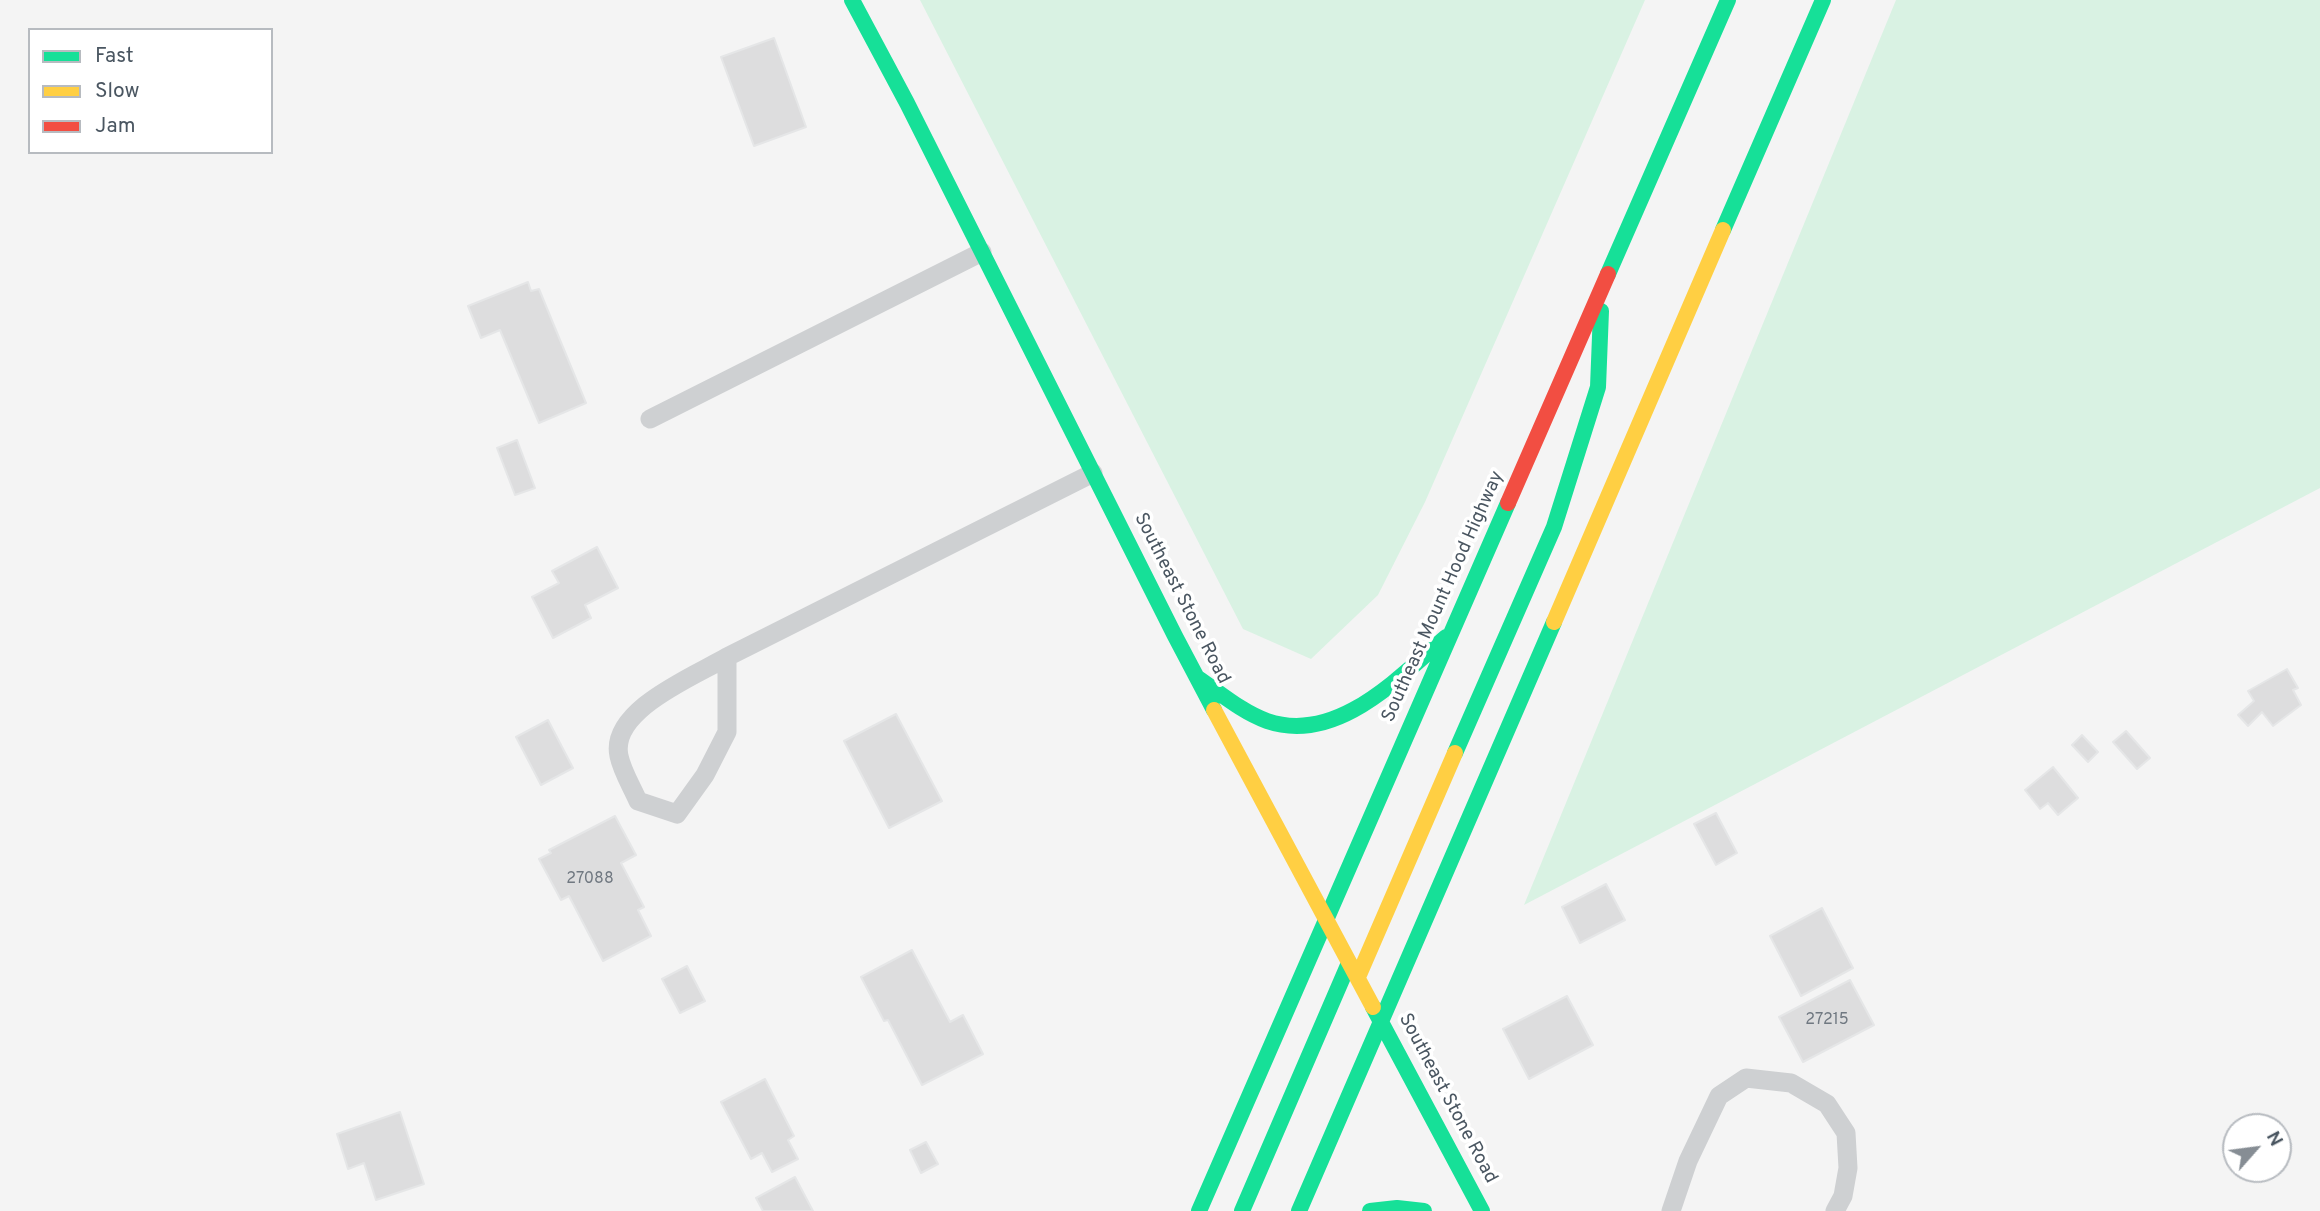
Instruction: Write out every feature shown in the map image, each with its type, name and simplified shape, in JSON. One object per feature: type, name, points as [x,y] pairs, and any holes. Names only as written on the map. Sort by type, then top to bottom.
[{"type":"main road","name":"Southeast Stone Road","points":[[852,0],[1198,678],[1482,1211]]},
{"type":"main road","name":"Southeast Mount Hood Highway","points":[[1199,1211],[1728,0]]},
{"type":"main road","points":[[1299,1211],[1823,0]]},
{"type":"main road","points":[[1242,1211],[1555,527],[1598,387],[1601,292]]},
{"type":"main road","points":[[1198,678],[1268,721],[1292,725],[1321,724],[1346,715],[1365,703],[1452,631]]},
{"type":"main road","points":[[1370,1211],[1383,1208],[1424,1211]]},
{"type":"lane","points":[[650,419],[982,252]]},
{"type":"lane","points":[[727,657],[727,732],[705,775],[677,814],[638,801],[618,755],[621,731],[632,714],[727,657],[1093,473]]},
{"type":"lane","points":[[1671,1211],[1688,1161],[1719,1096],[1746,1078],[1791,1083],[1827,1104],[1846,1133],[1848,1168],[1843,1196],[1835,1211]]},
{"type":"green space","points":[[920,0],[1645,0],[1425,502],[1378,595],[1311,659],[1243,629]]},
{"type":"green space","points":[[1896,0],[2320,0],[2320,488],[1524,905]]},
{"type":"building","points":[[774,38],[806,127],[754,146],[721,57]]},
{"type":"building","points":[[528,282],[531,291],[539,289],[586,403],[539,423],[500,330],[481,338],[468,306]]},
{"type":"building","points":[[517,440],[535,488],[515,495],[497,448]]},
{"type":"building","points":[[597,547],[618,588],[585,605],[591,618],[553,638],[532,597],[559,583],[552,571]]},
{"type":"building","points":[[2287,669],[2298,688],[2293,690],[2301,705],[2273,726],[2262,712],[2248,726],[2238,715],[2254,701],[2248,691]]},
{"type":"building","points":[[896,714],[942,801],[889,828],[844,741]]},
{"type":"building","points":[[548,720],[573,768],[541,785],[516,737]]},
{"type":"building","points":[[2126,731],[2150,758],[2137,769],[2113,742]]},
{"type":"building","points":[[2082,735],[2098,752],[2088,762],[2072,745]]},
{"type":"building","points":[[2053,767],[2078,798],[2058,815],[2048,803],[2040,809],[2025,790]]},
{"type":"building","points":[[1716,813],[1737,853],[1716,865],[1694,824]]},
{"type":"building","points":[[615,816],[636,855],[621,863],[644,907],[638,910],[651,936],[603,961],[569,896],[561,900],[539,859],[551,853],[549,850]]},
{"type":"building","points":[[1606,884],[1625,920],[1580,943],[1562,907]]},
{"type":"building","points":[[1822,908],[1853,968],[1801,996],[1770,936]]},
{"type":"building","points":[[912,950],[950,1022],[963,1015],[983,1054],[922,1085],[888,1020],[884,1021],[861,977]]},
{"type":"building","points":[[687,966],[705,1001],[680,1013],[662,979]]},
{"type":"building","points":[[1850,980],[1874,1025],[1803,1062],[1779,1017]]},
{"type":"building","points":[[1567,996],[1593,1045],[1529,1079],[1503,1029]]},
{"type":"building","points":[[765,1079],[794,1136],[788,1140],[798,1159],[772,1172],[762,1153],[751,1159],[721,1102]]},
{"type":"building","points":[[400,1112],[424,1184],[376,1200],[364,1163],[348,1169],[337,1134]]},
{"type":"building","points":[[926,1142],[938,1164],[921,1173],[910,1150]]},
{"type":"building","points":[[795,1177],[813,1211],[763,1211],[756,1198]]},
{"type":"traffic: fast","points":[[852,0],[907,103],[1214,710]]},
{"type":"traffic: fast","points":[[1608,274],[1728,0]]},
{"type":"traffic: fast","points":[[1723,230],[1823,0]]},
{"type":"traffic: fast","points":[[1455,753],[1554,527],[1598,387],[1601,311]]},
{"type":"traffic: fast","points":[[1199,1211],[1508,503]]},
{"type":"traffic: fast","points":[[1299,1211],[1554,622]]},
{"type":"traffic: fast","points":[[1198,678],[1240,707],[1267,721],[1293,726],[1318,724],[1342,716],[1365,703],[1446,637]]},
{"type":"traffic: fast","points":[[1242,1211],[1349,963]]},
{"type":"traffic: fast","points":[[1373,1007],[1482,1211]]},
{"type":"traffic: fast","points":[[1370,1211],[1397,1208],[1424,1211]]},
{"type":"traffic: slow","points":[[1554,622],[1723,230]]},
{"type":"traffic: slow","points":[[1214,710],[1373,1007]]},
{"type":"traffic: slow","points":[[1358,977],[1455,753]]},
{"type":"traffic: jam","points":[[1508,503],[1608,274]]}]
